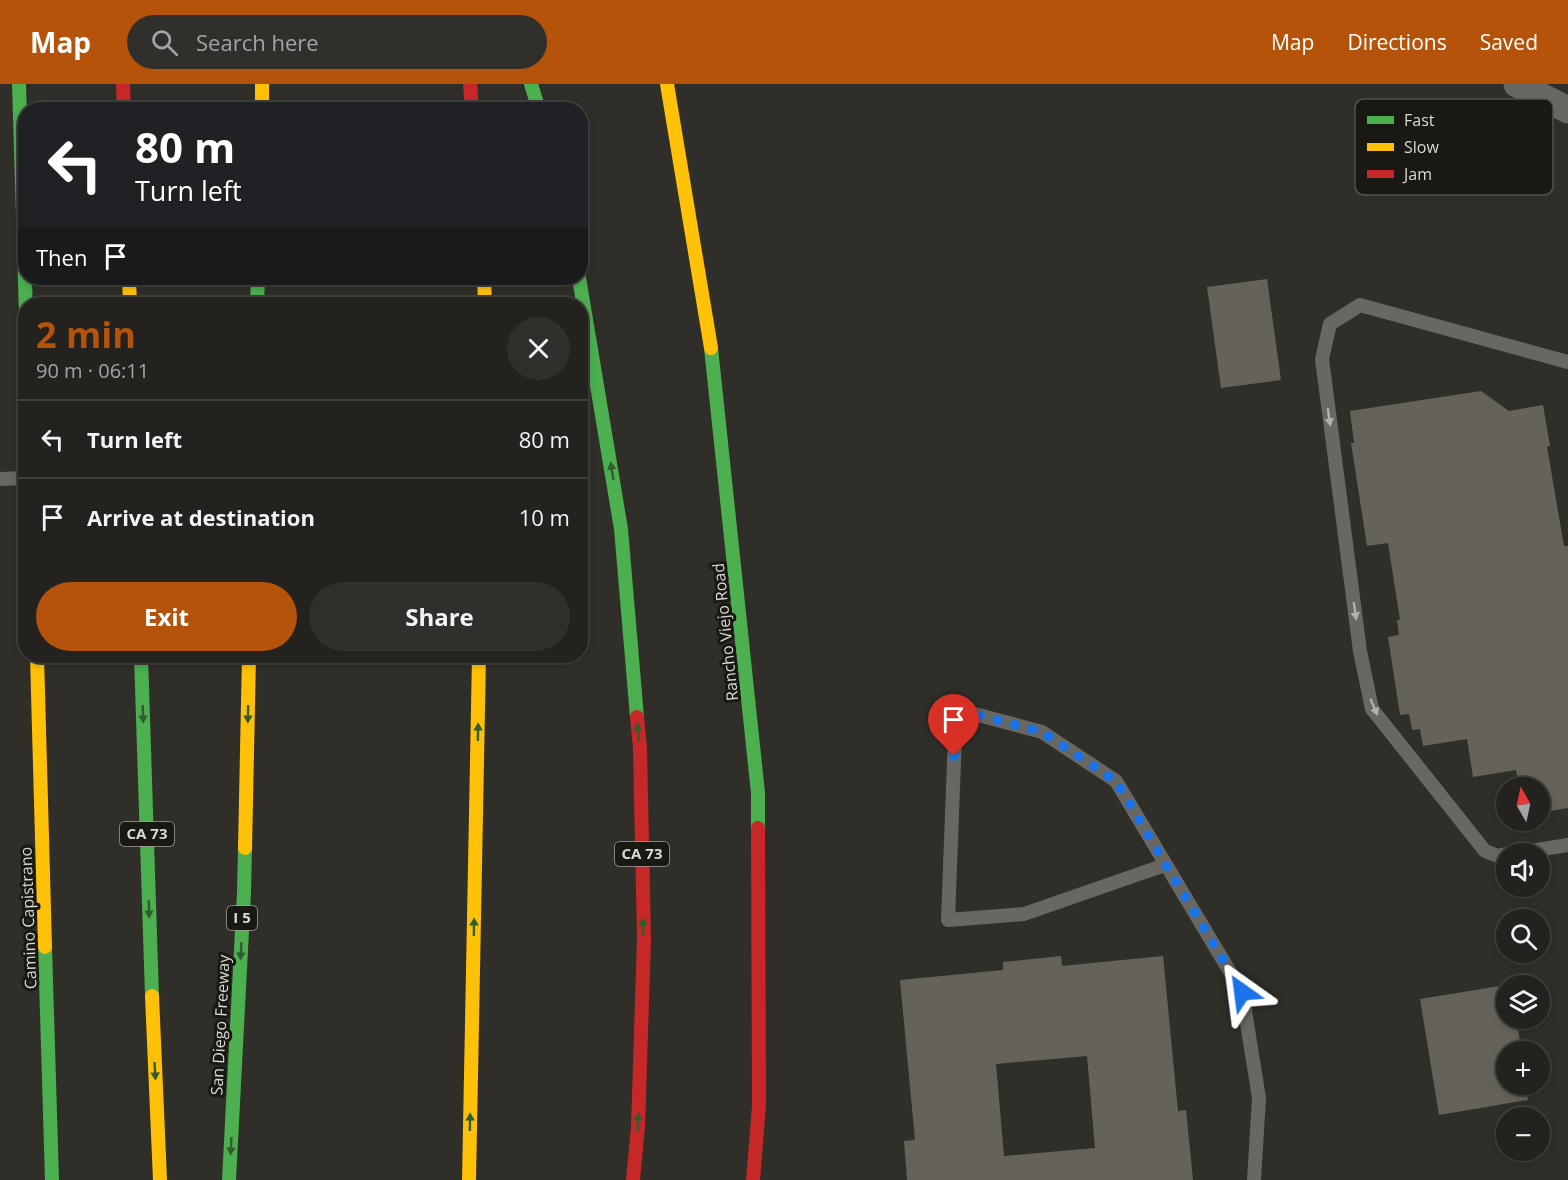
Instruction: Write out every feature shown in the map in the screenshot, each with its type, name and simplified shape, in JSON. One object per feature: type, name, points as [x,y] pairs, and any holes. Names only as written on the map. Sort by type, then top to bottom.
[{"type":"main road","points":[[19,84],[20,102]]},
{"type":"main road","points":[[123,84],[124,102]]},
{"type":"main road","points":[[262,84],[262,102]]},
{"type":"main road","points":[[470,84],[471,102]]},
{"type":"main road","points":[[531,84],[537,102]]},
{"type":"main road","name":"Rancho Viejo Road","points":[[667,84],[714,366],[758,793],[759,1105],[753,1180]]},
{"type":"main road","name":"CA 73","points":[[588,332],[621,529],[640,748],[644,939],[638,1127],[633,1180]]},
{"type":"main road","name":"Camino Capistrano","points":[[37,663],[52,1180]]},
{"type":"main road","name":"CA 73","points":[[141,663],[160,1180]]},
{"type":"main road","name":"San Diego Freeway","points":[[229,1180],[243,892],[249,663]]},
{"type":"main road","points":[[469,1180],[479,663]]},
{"type":"street","points":[[1517,84],[1546,99]]},
{"type":"street","points":[[1553,102],[1568,110]]},
{"type":"lane","points":[[1496,855],[1485,851],[1372,709],[1360,651],[1322,359],[1330,324],[1360,304],[1568,362]]},
{"type":"lane","points":[[0,479],[18,478]]},
{"type":"lane","points":[[1165,866],[1024,914],[948,921],[956,709],[1042,732],[1116,781],[1242,992],[1259,1098],[1254,1180]]},
{"type":"lane","points":[[1550,848],[1568,845]]},
{"type":"building","points":[[1267,279],[1281,380],[1221,388],[1207,287]]},
{"type":"building","points":[[1481,391],[1509,411],[1543,405],[1550,446],[1547,447],[1564,546],[1568,546],[1568,808],[1550,811],[1550,777],[1517,777],[1516,770],[1473,777],[1467,739],[1423,746],[1420,729],[1412,730],[1409,714],[1400,715],[1388,637],[1399,635],[1397,620],[1400,620],[1388,543],[1367,546],[1351,443],[1354,443],[1350,411]]},
{"type":"building","points":[[1061,956],[1062,966],[1163,956],[1178,1111],[1186,1110],[1193,1180],[907,1180],[904,1141],[915,1140],[900,980],[1003,970],[1003,962]],"holes":[[[1087,1056],[1095,1148],[1004,1156],[996,1064]]]},
{"type":"building","points":[[1496,987],[1496,1029],[1518,1029],[1520,1041],[1496,1041],[1496,1095],[1527,1095],[1528,1100],[1439,1115],[1420,999]]},
{"type":"traffic: fast","points":[[19,84],[20,102]]},
{"type":"traffic: fast","points":[[531,84],[537,102]]},
{"type":"traffic: fast","points":[[25,285],[25,297]]},
{"type":"traffic: fast","points":[[257,297],[258,285]]},
{"type":"traffic: fast","points":[[580,285],[582,297]]},
{"type":"traffic: fast","points":[[588,332],[621,529],[637,717]]},
{"type":"traffic: fast","points":[[711,348],[758,793],[758,828]]},
{"type":"traffic: fast","points":[[141,663],[152,996]]},
{"type":"traffic: fast","points":[[229,1180],[245,848]]},
{"type":"traffic: fast","points":[[45,947],[52,1180]]},
{"type":"traffic: slow","points":[[262,84],[262,102]]},
{"type":"traffic: slow","points":[[667,84],[711,348]]},
{"type":"traffic: slow","points":[[129,285],[130,297]]},
{"type":"traffic: slow","points":[[484,285],[485,297]]},
{"type":"traffic: slow","points":[[37,663],[45,947]]},
{"type":"traffic: slow","points":[[245,848],[249,663]]},
{"type":"traffic: slow","points":[[469,1180],[479,663]]},
{"type":"traffic: slow","points":[[152,996],[160,1180]]},
{"type":"traffic: jam","points":[[123,84],[124,102]]},
{"type":"traffic: jam","points":[[470,84],[471,102]]},
{"type":"traffic: jam","points":[[633,1180],[638,1127],[644,939],[640,748],[637,717]]},
{"type":"traffic: jam","points":[[753,1180],[759,1105],[758,828]]},
{"type":"route","points":[[954,756],[956,709],[1042,732],[1116,781],[1242,992]]}]
